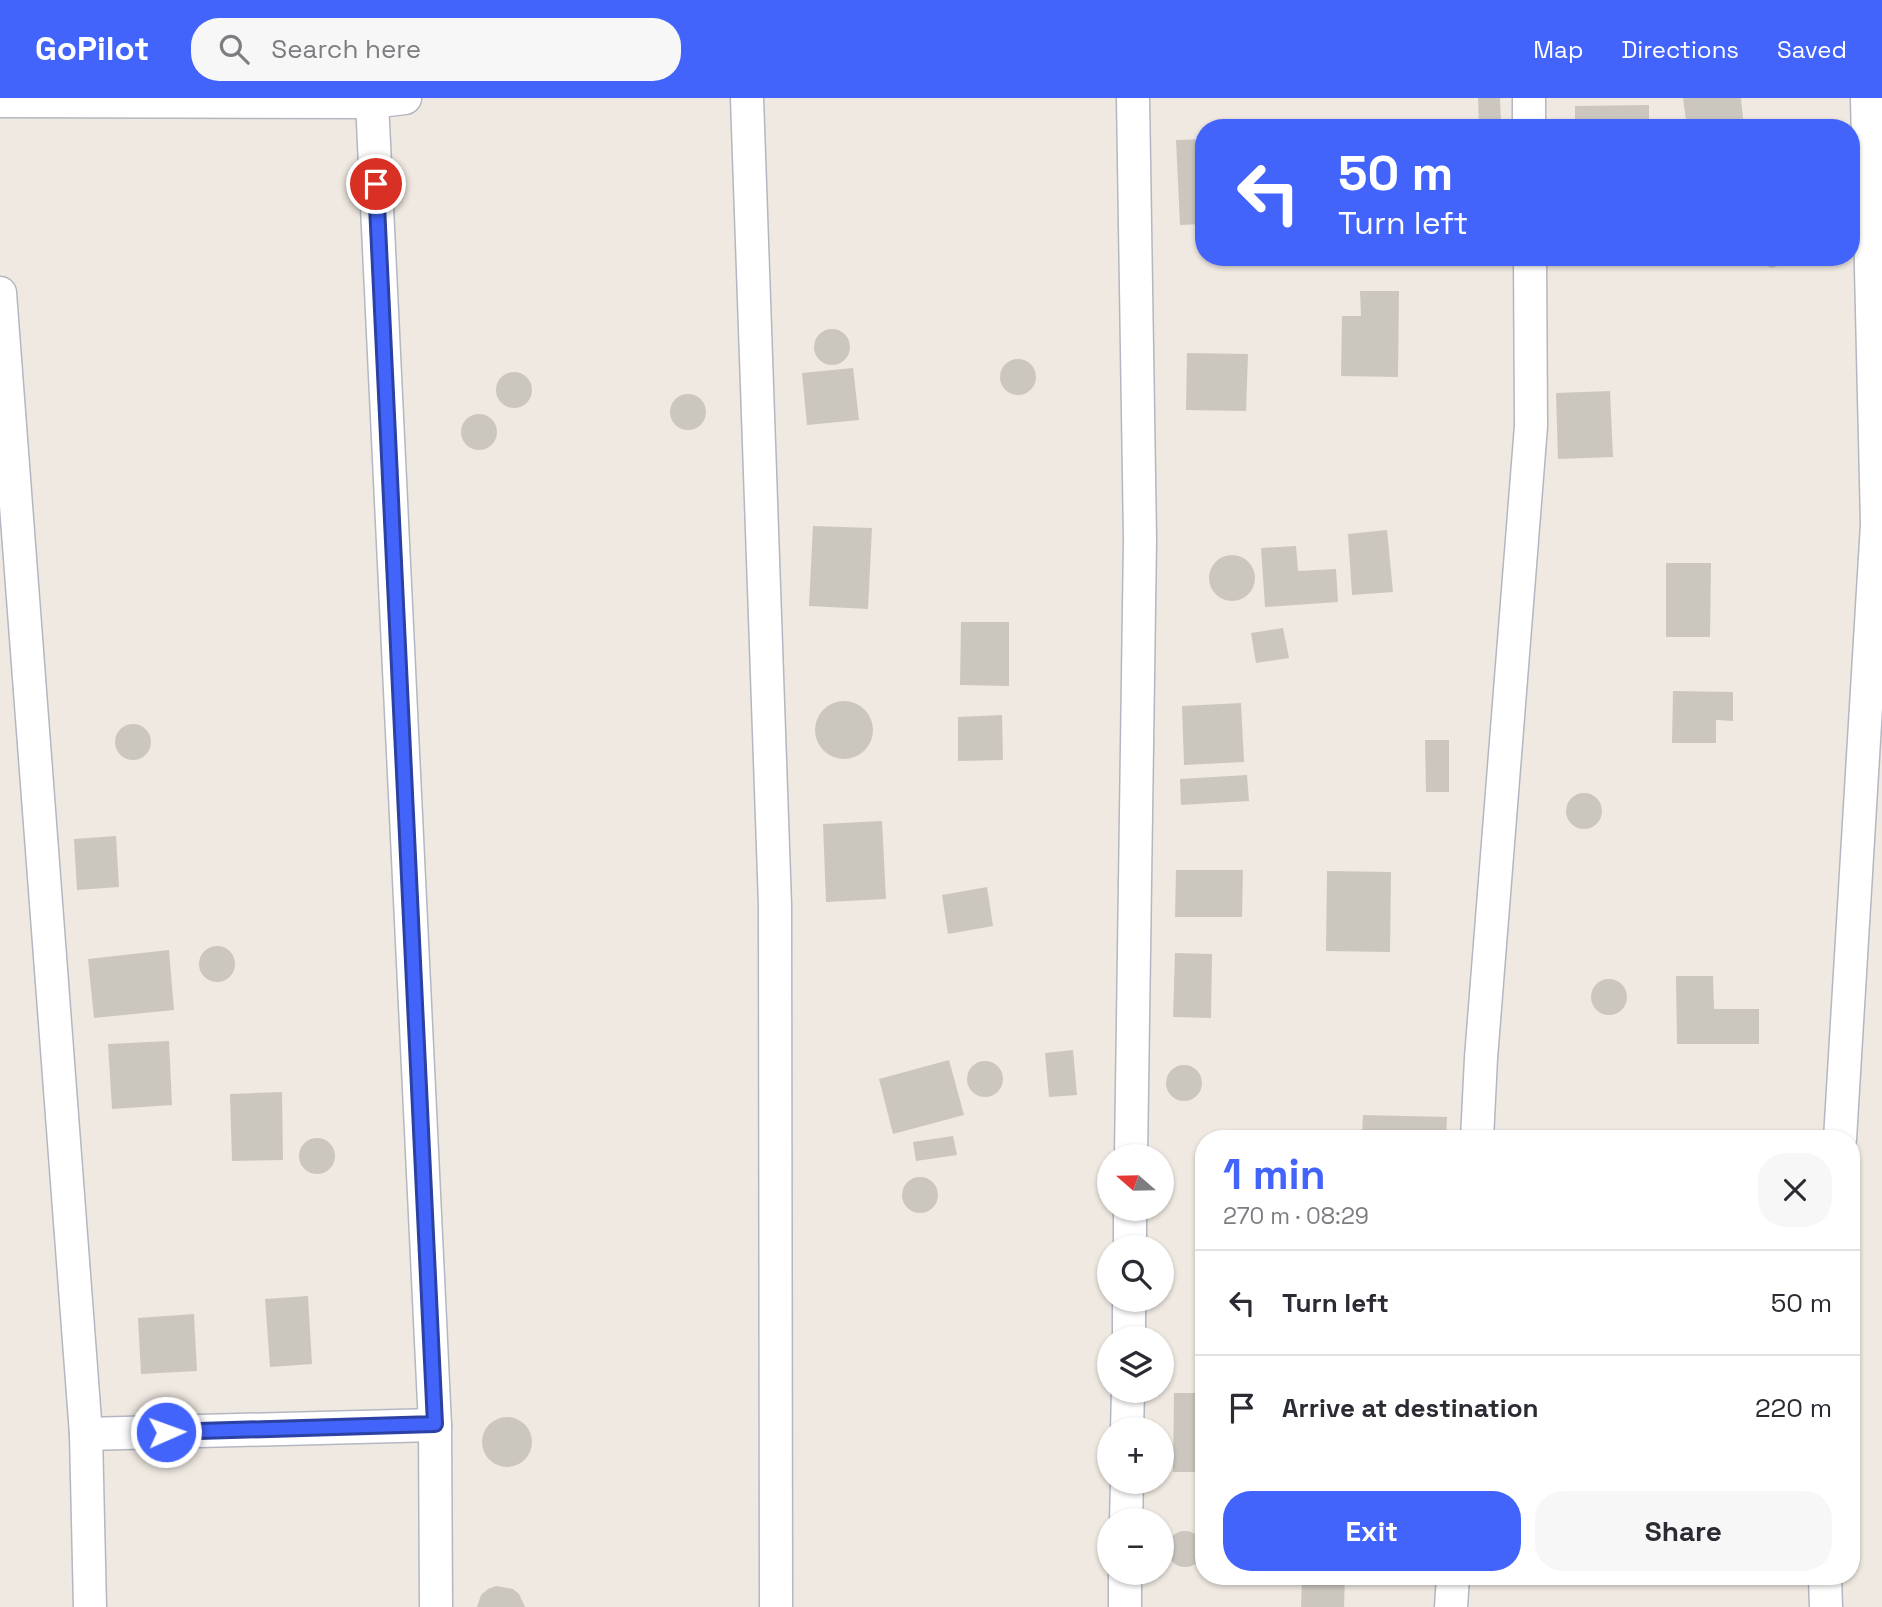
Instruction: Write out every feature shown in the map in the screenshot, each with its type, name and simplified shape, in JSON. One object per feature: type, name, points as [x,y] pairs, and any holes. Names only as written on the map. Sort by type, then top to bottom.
[{"type":"street","points":[[0,101],[372,103],[405,98]]},
{"type":"street","points":[[747,98],[775,905],[776,1607]]},
{"type":"street","points":[[1131,1144],[1140,539],[1133,98]]},
{"type":"street","points":[[1529,98],[1529,119]]},
{"type":"street","points":[[1841,1130],[1877,524],[1867,98]]},
{"type":"street","points":[[372,103],[435,1424],[436,1607]]},
{"type":"street","points":[[1477,1130],[1531,426],[1530,266]]},
{"type":"street","points":[[0,293],[86,1434],[90,1607]]},
{"type":"street","points":[[86,1434],[435,1424]]},
{"type":"street","points":[[1125,1585],[1125,1607]]},
{"type":"street","points":[[1451,1607],[1452,1585]]},
{"type":"street","points":[[1825,1585],[1826,1607]]},
{"type":"building","points":[[1478,98],[1500,98],[1501,119],[1479,119]]},
{"type":"building","points":[[1683,98],[1741,98],[1743,119],[1686,119]]},
{"type":"building","points":[[1649,105],[1649,119],[1575,119],[1575,106]]},
{"type":"building","points":[[1195,139],[1195,224],[1180,225],[1176,140]]},
{"type":"building","points":[[1360,291],[1399,291],[1398,377],[1341,376],[1342,316],[1361,316]]},
{"type":"building","points":[[832,329],[845,334],[850,347],[845,360],[832,365],[819,360],[814,347],[819,334]]},
{"type":"building","points":[[1187,353],[1248,354],[1246,411],[1186,410]]},
{"type":"building","points":[[1018,359],[1031,364],[1036,377],[1031,390],[1018,395],[1005,390],[1000,377],[1005,364]]},
{"type":"building","points":[[853,368],[859,420],[807,425],[802,373]]},
{"type":"building","points":[[514,372],[527,377],[532,390],[527,403],[514,408],[501,403],[496,390],[501,377]]},
{"type":"building","points":[[1610,391],[1613,457],[1558,459],[1556,393]]},
{"type":"building","points":[[688,394],[701,399],[706,412],[701,425],[688,430],[675,425],[670,412],[675,399]]},
{"type":"building","points":[[479,414],[492,419],[497,432],[492,445],[479,450],[466,445],[461,432],[466,419]]},
{"type":"building","points":[[813,526],[872,528],[868,609],[809,606]]},
{"type":"building","points":[[1387,530],[1393,592],[1352,595],[1348,534]]},
{"type":"building","points":[[1296,546],[1298,571],[1336,569],[1338,602],[1265,607],[1261,548]]},
{"type":"building","points":[[1232,555],[1248,562],[1255,578],[1248,594],[1232,601],[1216,594],[1209,578],[1216,562]]},
{"type":"building","points":[[1666,563],[1711,563],[1710,637],[1666,637]]},
{"type":"building","points":[[961,622],[1009,622],[1009,686],[960,685]]},
{"type":"building","points":[[1283,628],[1289,658],[1256,663],[1251,633]]},
{"type":"building","points":[[1673,691],[1733,692],[1733,721],[1716,720],[1716,743],[1672,743]]},
{"type":"building","points":[[838,701],[850,701],[865,709],[873,724],[873,736],[865,751],[850,759],[838,759],[823,751],[815,736],[815,724],[823,709]]},
{"type":"building","points":[[1241,703],[1244,762],[1184,765],[1182,706]]},
{"type":"building","points":[[1002,715],[1003,760],[958,761],[958,717]]},
{"type":"building","points":[[133,724],[146,729],[151,742],[146,755],[133,760],[120,755],[115,742],[120,729]]},
{"type":"building","points":[[1425,740],[1449,740],[1449,792],[1426,792]]},
{"type":"building","points":[[1247,775],[1249,801],[1181,805],[1180,779]]},
{"type":"building","points":[[1584,793],[1597,798],[1602,811],[1597,824],[1584,829],[1571,824],[1566,811],[1571,798]]},
{"type":"building","points":[[882,821],[886,899],[826,902],[823,824]]},
{"type":"building","points":[[116,836],[119,887],[77,890],[74,839]]},
{"type":"building","points":[[1176,870],[1243,870],[1242,917],[1175,917]]},
{"type":"building","points":[[1327,871],[1391,872],[1390,952],[1326,951]]},
{"type":"building","points":[[987,887],[993,926],[948,934],[942,895]]},
{"type":"building","points":[[217,946],[230,951],[235,964],[230,977],[217,982],[204,977],[199,964],[204,951]]},
{"type":"building","points":[[169,950],[174,1010],[94,1018],[88,959]]},
{"type":"building","points":[[1175,953],[1212,954],[1211,1018],[1173,1017]]},
{"type":"building","points":[[1676,976],[1713,976],[1714,1009],[1759,1009],[1759,1044],[1677,1044]]},
{"type":"building","points":[[1609,979],[1622,984],[1627,997],[1622,1010],[1609,1015],[1596,1010],[1591,997],[1596,984]]},
{"type":"building","points":[[169,1041],[172,1105],[112,1109],[108,1044]]},
{"type":"building","points":[[1073,1050],[1077,1095],[1049,1097],[1045,1053]]},
{"type":"building","points":[[949,1060],[964,1115],[893,1134],[879,1079]]},
{"type":"building","points":[[985,1061],[998,1066],[1003,1079],[998,1092],[985,1097],[972,1092],[967,1079],[972,1066]]},
{"type":"building","points":[[1184,1065],[1197,1070],[1202,1083],[1197,1096],[1184,1101],[1171,1096],[1166,1083],[1171,1070]]},
{"type":"building","points":[[282,1092],[283,1160],[232,1161],[230,1094]]},
{"type":"building","points":[[1363,1115],[1447,1117],[1446,1130],[1362,1130]]},
{"type":"building","points":[[953,1136],[957,1155],[916,1161],[913,1142]]},
{"type":"building","points":[[317,1138],[330,1143],[335,1156],[330,1169],[317,1174],[304,1169],[299,1156],[304,1143]]},
{"type":"building","points":[[920,1177],[933,1182],[938,1195],[933,1208],[920,1213],[907,1208],[902,1195],[907,1182]]},
{"type":"building","points":[[308,1296],[312,1364],[270,1367],[265,1299]]},
{"type":"building","points":[[194,1314],[197,1371],[141,1374],[138,1318]]},
{"type":"building","points":[[1174,1393],[1195,1393],[1195,1472],[1174,1472]]},
{"type":"building","points":[[507,1417],[524,1425],[532,1442],[524,1459],[507,1467],[490,1459],[482,1442],[490,1425]]},
{"type":"building","points":[[1185,1531],[1195,1534],[1195,1564],[1185,1567],[1174,1563],[1174,1535]]},
{"type":"building","points":[[1302,1585],[1345,1585],[1344,1607],[1301,1607]]},
{"type":"building","points":[[496,1586],[513,1589],[519,1594],[525,1607],[477,1607],[481,1595]]},
{"type":"route","points":[[166,1432],[435,1424],[376,184]]}]
